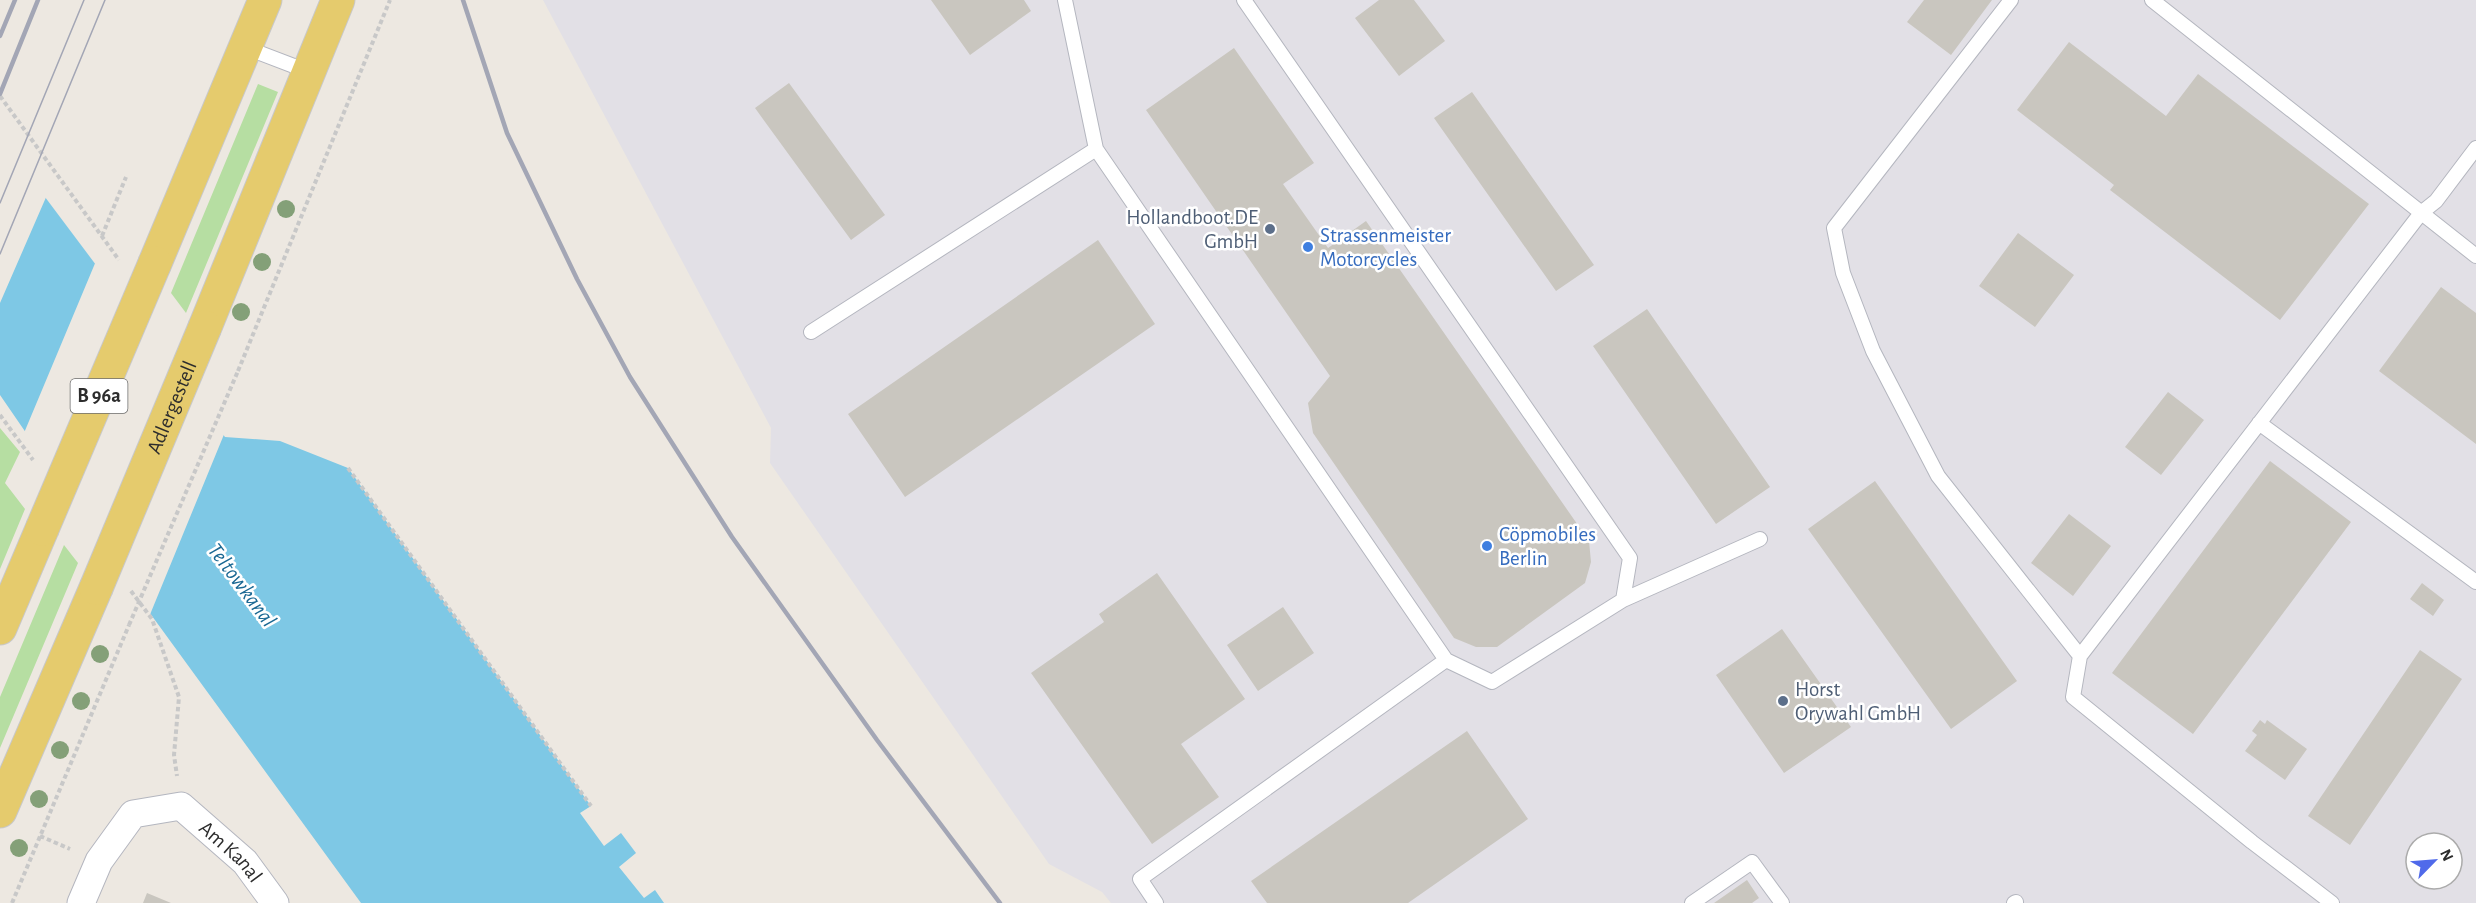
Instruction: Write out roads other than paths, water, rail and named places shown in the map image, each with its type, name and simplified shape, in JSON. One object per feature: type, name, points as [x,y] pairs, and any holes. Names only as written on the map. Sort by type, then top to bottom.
[{"type":"main road","name":"B 96a","points":[[0,628],[265,0]]},
{"type":"main road","name":"Adlergestell","points":[[0,811],[96,588],[338,0]]},
{"type":"street","name":"Am Kanal","points":[[81,903],[99,861],[133,814],[181,806],[244,862],[275,903]]},
{"type":"lane","points":[[1065,0],[1096,149],[1446,660],[1492,682],[1623,600],[1760,539]]},
{"type":"lane","points":[[1244,0],[1630,558],[1623,600]]},
{"type":"lane","points":[[2011,0],[1834,228],[1843,273],[1873,351],[1938,476],[2080,656]]},
{"type":"lane","points":[[2152,0],[2476,256]]},
{"type":"lane","points":[[244,47],[307,71]]},
{"type":"lane","points":[[2332,903],[2252,842],[2073,697],[2080,656],[2421,213],[2436,201],[2476,148]]},
{"type":"lane","points":[[811,332],[1096,149]]},
{"type":"lane","points":[[2259,423],[2476,582]]},
{"type":"lane","points":[[1156,903],[1140,879],[1446,660]]},
{"type":"lane","points":[[1692,903],[1752,862],[1782,903]]},
{"type":"water","name":"Teltowkanal","points":[[0,137],[225,437],[280,441],[348,468],[591,806],[580,813],[604,846],[621,833],[636,853],[619,867],[644,898],[655,890],[664,903],[361,903],[152,616],[0,395]]},
{"type":"tram line","points":[[0,203],[84,0]]},
{"type":"tram line","points":[[0,254],[105,0]]},
{"type":"railway","points":[[0,36],[15,0]]},
{"type":"railway","points":[[0,94],[38,0]]},
{"type":"railway","points":[[463,0],[507,133],[577,279],[630,377],[732,537],[877,740],[1000,903]]},
{"type":"place","name":"Hollandboot.DE GmbH","points":[[1270,229]]},
{"type":"place","name":"Strassenmeister Motorcycles","points":[[1308,247]]},
{"type":"place","name":"Cöpmobiles Berlin","points":[[1487,546]]},
{"type":"place","name":"Horst Orywahl GmbH","points":[[1783,701]]}]
